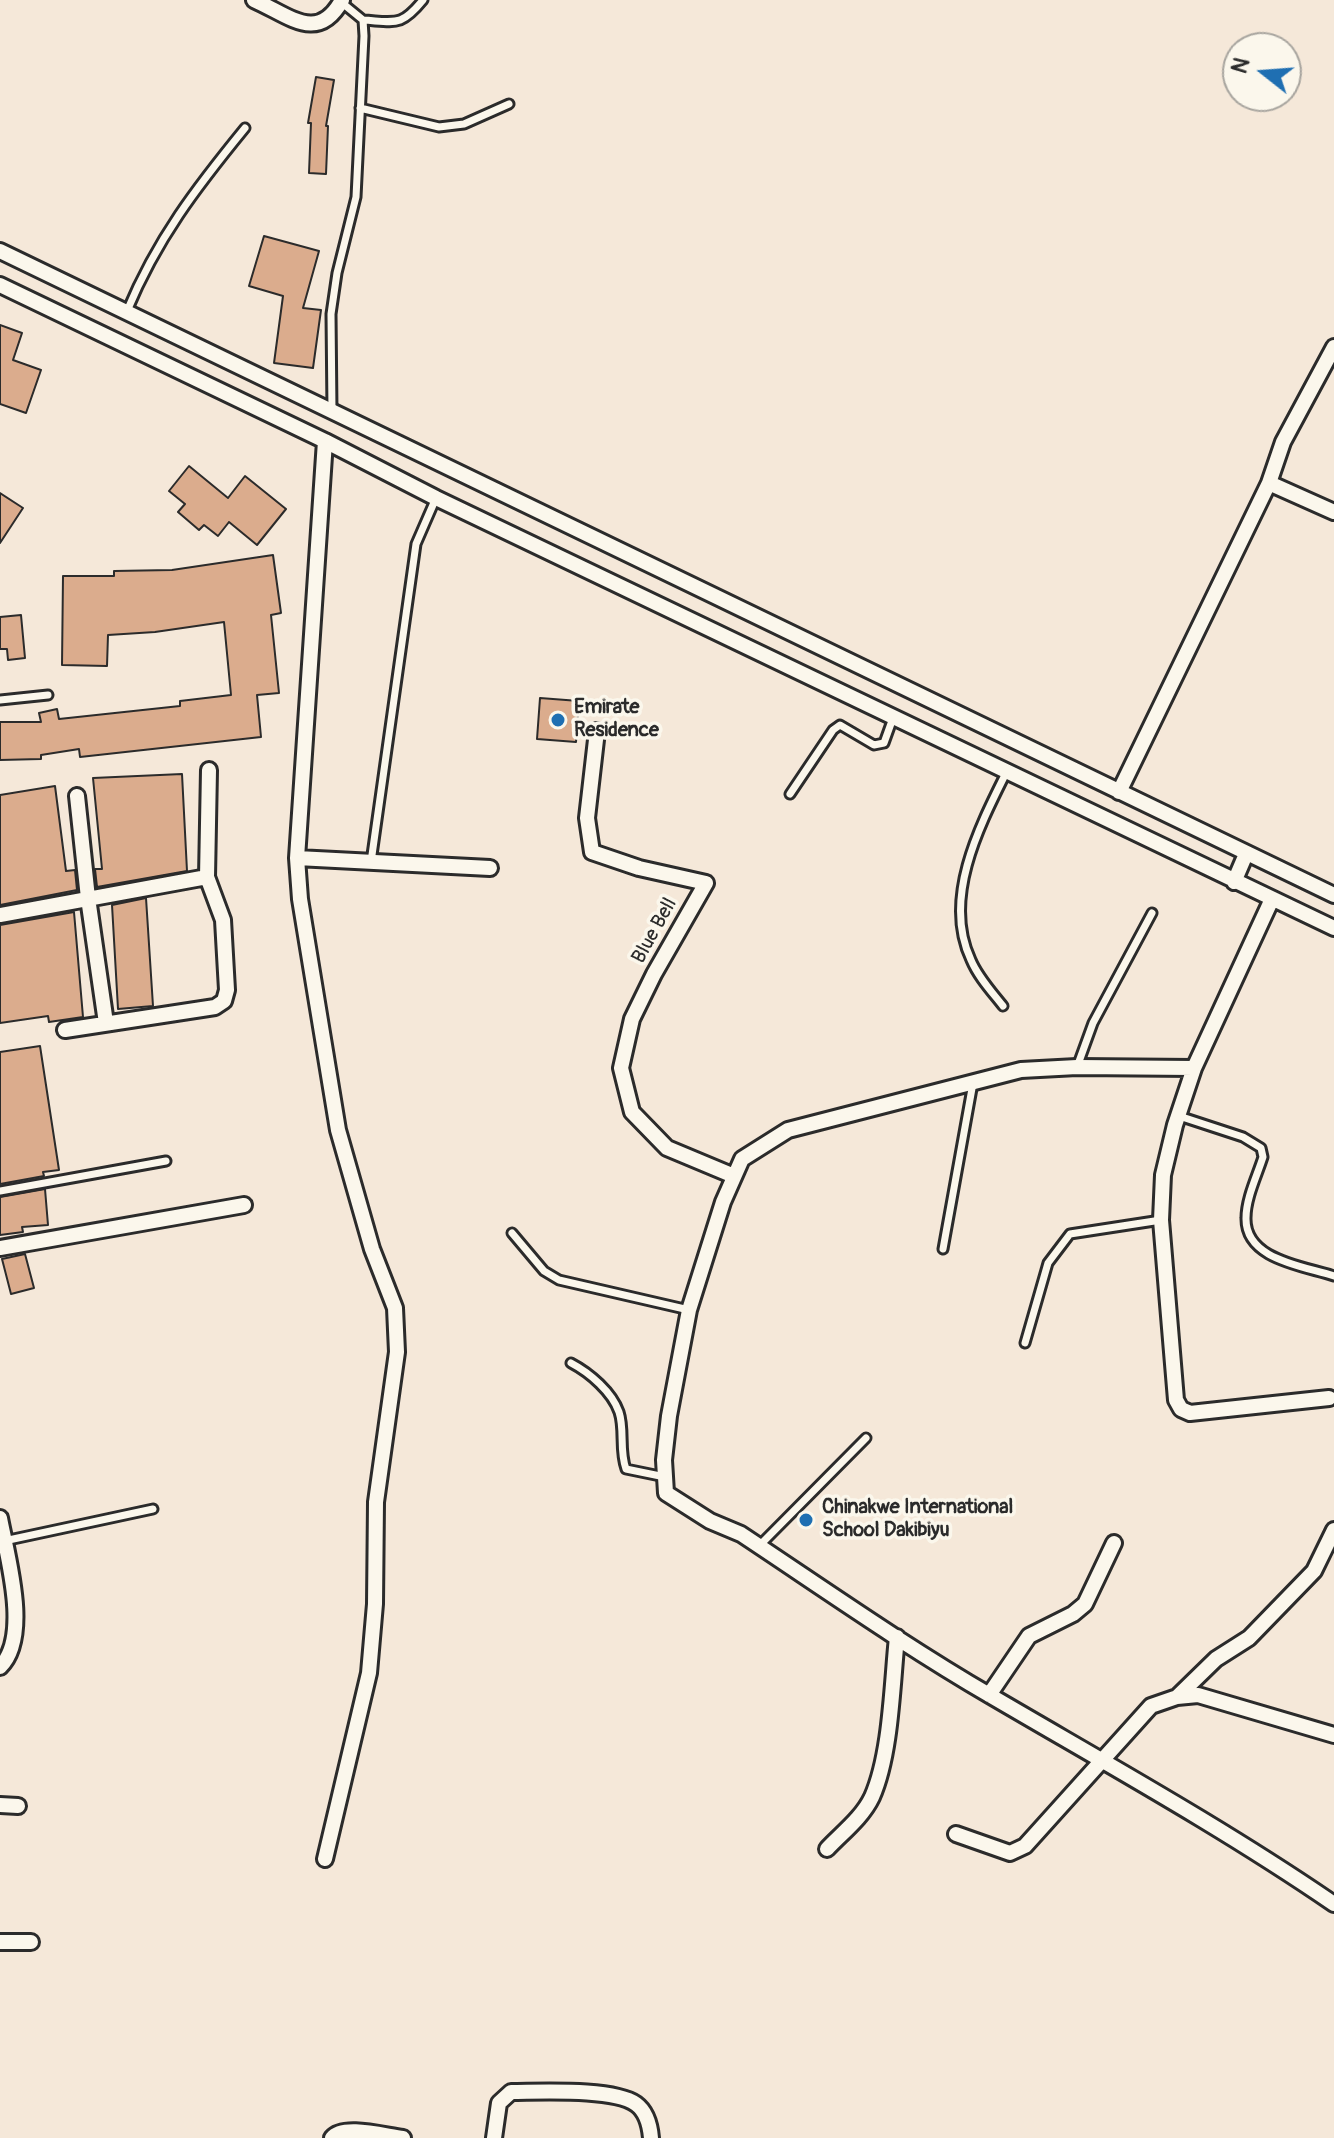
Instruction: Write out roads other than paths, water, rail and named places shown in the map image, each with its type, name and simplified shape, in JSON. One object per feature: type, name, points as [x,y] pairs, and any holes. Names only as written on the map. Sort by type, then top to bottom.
[{"type":"street","points":[[254,0],[306,24],[319,25],[330,19],[342,1]]},
{"type":"street","points":[[0,251],[1334,895]]},
{"type":"street","points":[[0,285],[325,441],[436,498],[1334,928]]},
{"type":"street","points":[[1119,792],[1269,483],[1283,442],[1334,347]]},
{"type":"street","points":[[325,441],[297,858],[300,899],[338,1130],[372,1249],[395,1308],[397,1352],[376,1502],[375,1604],[369,1673],[325,1859]]},
{"type":"street","points":[[1269,483],[1334,512]]},
{"type":"street","name":"Blue Bell","points":[[597,731],[587,818],[592,852],[639,868],[706,883],[632,1019],[621,1068],[632,1112],[667,1148],[734,1176]]},
{"type":"street","points":[[65,1030],[215,1007],[224,1001],[227,990],[223,920],[207,877],[209,770]]},
{"type":"street","points":[[77,796],[106,1023]]},
{"type":"street","points":[[1234,882],[1246,854]]},
{"type":"street","points":[[297,858],[490,868]]},
{"type":"street","points":[[0,915],[207,877]]},
{"type":"street","points":[[1272,899],[1194,1068],[1163,1175],[1161,1220],[1176,1400],[1181,1409],[1190,1413],[1329,1398]]},
{"type":"street","points":[[1194,1068],[1021,1070],[788,1130],[742,1159],[723,1202],[689,1310],[669,1416],[666,1493],[710,1521],[741,1534],[989,1695],[1263,1855],[1334,1904]]},
{"type":"street","points":[[0,1248],[244,1205]]},
{"type":"street","points":[[0,1518],[16,1611],[13,1644],[0,1667]]},
{"type":"street","points":[[1177,1697],[1216,1659],[1249,1638],[1314,1571],[1334,1530]]},
{"type":"street","points":[[989,1695],[1029,1636],[1073,1614],[1085,1604],[1114,1543]]},
{"type":"street","points":[[827,1849],[861,1815],[871,1798],[886,1740],[897,1637]]},
{"type":"street","points":[[956,1834],[1010,1853],[1025,1846],[1151,1706],[1177,1697],[1198,1695],[1334,1735]]},
{"type":"street","points":[[0,1805],[18,1806]]},
{"type":"street","points":[[0,1942],[31,1942]]},
{"type":"street","points":[[494,2138],[499,2103],[511,2092],[524,2092],[620,2096],[639,2106],[649,2123],[651,2138]]},
{"type":"street","points":[[332,2138],[337,2132],[346,2130],[403,2138]]},
{"type":"lane","points":[[342,1],[363,20],[400,22],[410,17],[423,0]]},
{"type":"lane","points":[[332,413],[331,314],[337,273],[356,197],[363,20]]},
{"type":"lane","points":[[360,108],[439,127],[451,127],[509,104]]},
{"type":"lane","points":[[127,311],[145,268],[168,229],[197,187],[245,128]]},
{"type":"lane","points":[[371,862],[416,544],[436,498]]},
{"type":"lane","points":[[0,700],[48,695]]},
{"type":"lane","points":[[790,794],[833,730],[840,725],[874,745],[884,743],[894,716]]},
{"type":"lane","points":[[1003,1006],[970,960],[959,918],[964,882],[980,825],[1007,771]]},
{"type":"lane","points":[[1077,1067],[1093,1023],[1152,913]]},
{"type":"lane","points":[[943,1249],[973,1083]]},
{"type":"lane","points":[[1179,1116],[1243,1137],[1261,1148],[1263,1157],[1245,1220],[1252,1241],[1265,1253],[1334,1276]]},
{"type":"lane","points":[[0,1191],[166,1161]]},
{"type":"lane","points":[[1025,1343],[1048,1263],[1070,1234],[1161,1220]]},
{"type":"lane","points":[[512,1233],[544,1271],[559,1280],[689,1310]]},
{"type":"lane","points":[[571,1363],[598,1382],[620,1413],[622,1458],[626,1469],[665,1477]]},
{"type":"lane","points":[[759,1546],[866,1438]]},
{"type":"lane","points":[[4,1541],[153,1509]]},
{"type":"place","name":"Emirate Residence","points":[[558,720]]},
{"type":"place","name":"Chinakwe International School Dakibiyu","points":[[806,1520]]}]
